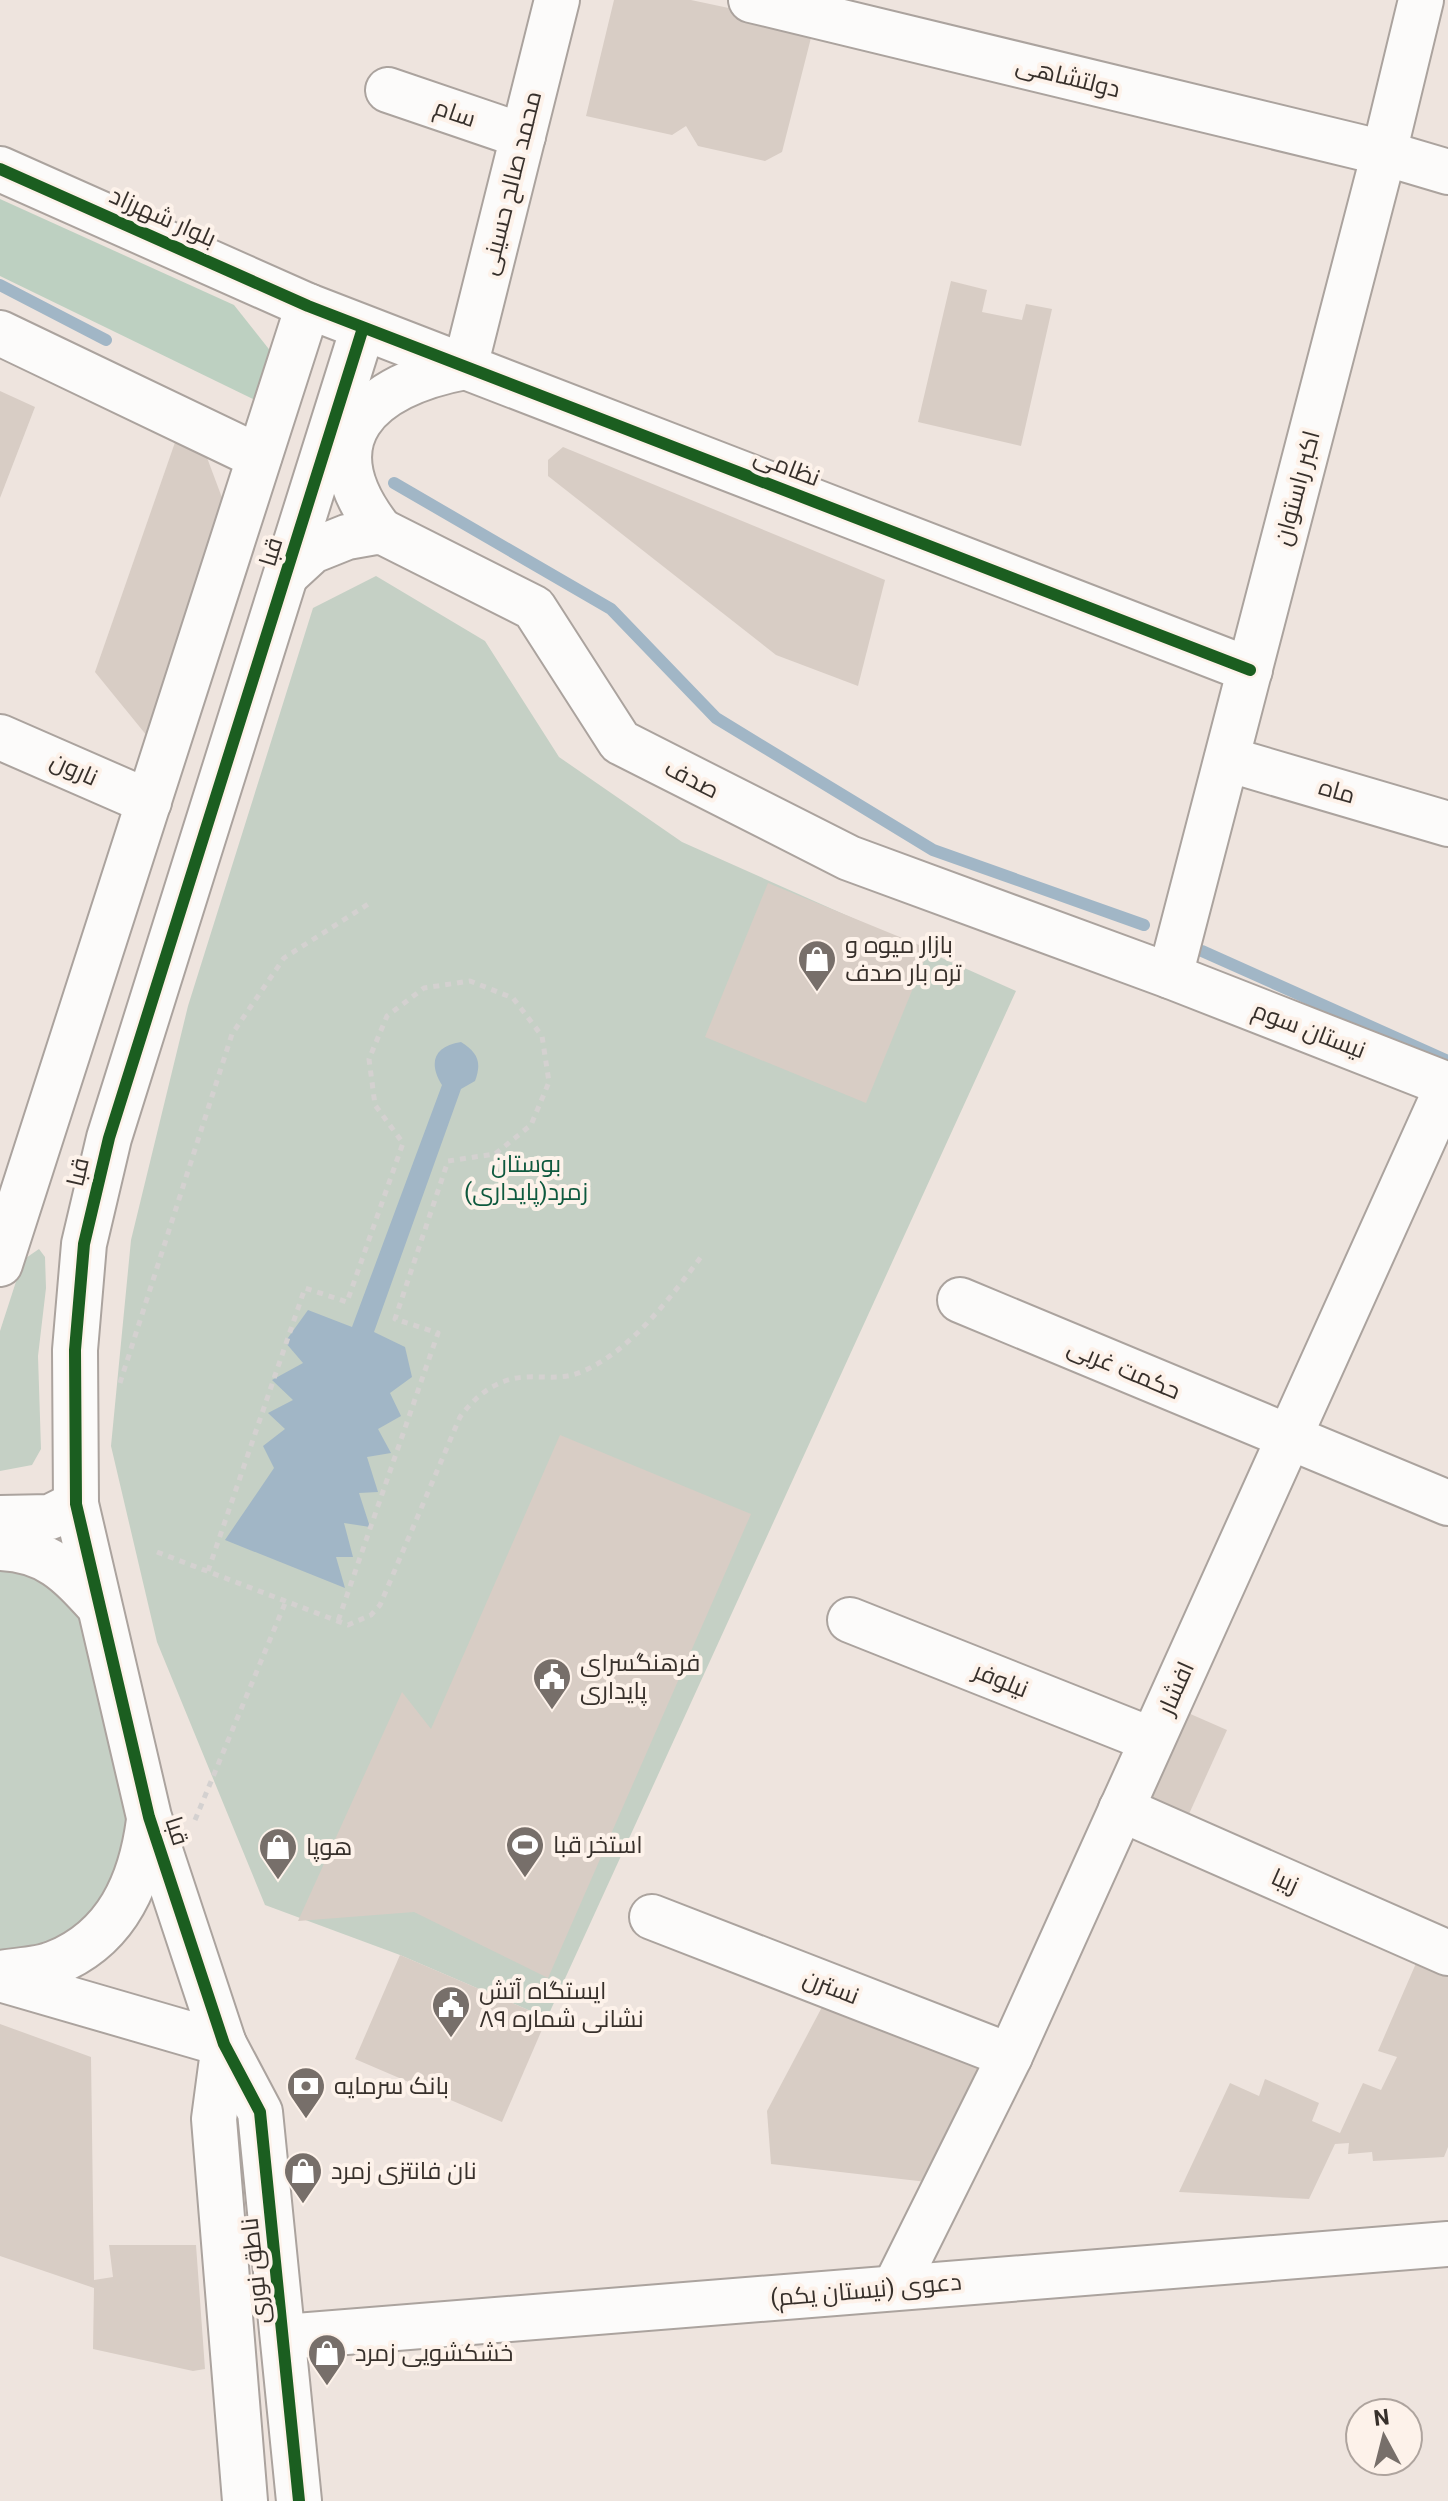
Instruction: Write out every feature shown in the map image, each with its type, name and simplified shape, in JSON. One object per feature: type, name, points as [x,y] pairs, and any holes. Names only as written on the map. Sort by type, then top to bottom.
[{"type":"street","name":"محمد صالح حسینی","points":[[465,367],[557,0]]},
{"type":"street","name":"دولتشاهی","points":[[751,0],[1384,153],[1448,172]]},
{"type":"street","name":"اکبر راستوان","points":[[1170,976],[1421,0]]},
{"type":"street","name":"سام","points":[[388,90],[523,136]]},
{"type":"street","name":"بلوار شهرزاد","points":[[0,169],[308,306]]},
{"type":"street","name":"نظامی","points":[[308,306],[1250,670]]},
{"type":"street","name":"قبا","points":[[0,1264],[308,306]]},
{"type":"street","name":"قبا","points":[[224,2044],[149,1817],[76,1504],[75,1350],[84,1244],[109,1138],[363,328]]},
{"type":"street","points":[[0,333],[259,457]]},
{"type":"street","points":[[287,574],[312,551],[347,537],[381,531],[351,485],[350,443],[361,419],[379,399],[400,388],[423,377],[465,367]]},
{"type":"street","name":"صدف","points":[[381,531],[534,608],[620,742],[849,858],[1170,976]]},
{"type":"street","name":"نارون","points":[[0,737],[149,802]]},
{"type":"street","name":"ماه","points":[[1227,759],[1448,824]]},
{"type":"street","name":"نیستان سوم","points":[[1170,976],[1448,1085]]},
{"type":"street","name":"افشار","points":[[895,2287],[1010,2056],[1448,1085]]},
{"type":"street","name":"حکمت غربی","points":[[960,1300],[1448,1503]]},
{"type":"street","points":[[0,1518],[50,1517],[76,1504]]},
{"type":"street","points":[[0,1548],[22,1549],[62,1566],[99,1606]]},
{"type":"street","name":"نیلوفر","points":[[850,1620],[1152,1740]]},
{"type":"street","name":"زیبا","points":[[1121,1809],[1448,1953]]},
{"type":"street","points":[[0,1976],[53,1965],[95,1942],[124,1906],[144,1860],[149,1817]]},
{"type":"street","name":"نسترن","points":[[652,1917],[1010,2056]]},
{"type":"street","points":[[0,1976],[224,2044]]},
{"type":"street","name":"ناطق نوری","points":[[224,2044],[260,2112],[299,2501]]},
{"type":"street","name":"ناطق نوری","points":[[224,2044],[214,2119],[245,2501]]},
{"type":"street","name":"دعوی (نیستان یکم)","points":[[284,2337],[1448,2244]]},
{"type":"path","points":[[116,1392],[232,1034],[284,958],[370,903]]},
{"type":"path","points":[[208,1571],[305,1288],[347,1302],[403,1143],[375,1105],[369,1059],[387,1016],[424,988],[470,981],[513,998],[542,1036],[549,1082],[531,1125],[495,1154],[448,1161],[395,1319],[438,1333],[338,1621]]},
{"type":"path","points":[[157,1552],[348,1625],[360,1622],[380,1605],[460,1417],[470,1404],[488,1389],[511,1379],[567,1377],[584,1371],[651,1316],[701,1257]]},
{"type":"path","points":[[194,1821],[286,1601]]},
{"type":"green space","points":[[0,199],[234,305],[272,353],[259,402],[0,276]]},
{"type":"green space","name":"بوستان زمرد(پایداری)","points":[[376,576],[485,641],[559,757],[682,842],[1016,991],[547,2018],[400,1955],[265,1905],[157,1642],[111,1446],[131,1240],[188,1006],[313,608]]},
{"type":"green space","points":[[39,1249],[45,1257],[46,1288],[38,1356],[41,1449],[32,1465],[0,1471],[0,1331],[23,1260]]},
{"type":"green space","points":[[0,1563],[30,1566],[87,1613],[136,1809],[113,1895],[59,1941],[0,1955]]},
{"type":"water","points":[[461,1042],[477,1058],[475,1081],[461,1089],[374,1332],[405,1347],[412,1377],[390,1393],[401,1416],[378,1429],[391,1453],[367,1457],[378,1492],[359,1493],[370,1527],[344,1523],[353,1557],[336,1557],[345,1588],[225,1540],[274,1468],[263,1446],[285,1429],[268,1413],[293,1400],[272,1380],[303,1363],[285,1342],[308,1310],[352,1327],[442,1085],[435,1070],[436,1057],[445,1047]]},
{"type":"building","points":[[614,0],[691,0],[814,26],[782,152],[765,161],[698,146],[686,126],[672,135],[586,116]]},
{"type":"building","points":[[951,281],[987,290],[982,312],[1022,320],[1026,304],[1052,309],[1021,446],[918,422]]},
{"type":"building","points":[[0,391],[35,407],[0,498]]},
{"type":"building","points":[[180,428],[203,447],[227,511],[156,747],[95,672]]},
{"type":"building","points":[[563,447],[885,580],[858,686],[776,655],[548,476],[548,460]]},
{"type":"building","name":"بازار میوه و تره بار صدف","points":[[768,883],[929,949],[866,1103],[705,1037]]},
{"type":"building","name":"فرهنگسرای پایداری","points":[[560,1435],[751,1514],[548,1978],[414,1912],[298,1921],[402,1692],[431,1729]]},
{"type":"building","points":[[1179,1709],[1227,1730],[1184,1825],[1136,1804]]},
{"type":"building","name":"ایستگاه آتش نشانی شماره ۸۹","points":[[400,1955],[547,2018],[502,2122],[355,2059]]},
{"type":"building","points":[[1448,1958],[1448,2147],[1444,2157],[1373,2161],[1372,2152],[1348,2154],[1349,2143],[1335,2144],[1309,2199],[1179,2192],[1230,2083],[1259,2096],[1265,2079],[1319,2103],[1312,2121],[1340,2133],[1363,2083],[1381,2090],[1397,2057],[1378,2051],[1417,1961]]},
{"type":"building","points":[[830,1992],[986,2054],[927,2182],[771,2164],[767,2111]]},
{"type":"building","points":[[0,2024],[91,2057],[94,2280],[113,2277],[109,2245],[196,2245],[205,2369],[193,2371],[93,2349],[94,2288],[0,2256]]},
{"type":"waterway","points":[[0,285],[106,340]]},
{"type":"waterway","points":[[394,483],[611,609],[716,718],[933,850],[1144,925]]},
{"type":"waterway","points":[[1202,951],[1448,1061]]},
{"type":"cycle path","points":[[0,169],[308,306],[1250,670]]},
{"type":"cycle path","points":[[299,2501],[260,2112],[224,2044],[149,1817],[76,1504],[75,1350],[84,1244],[109,1138],[363,328]]},
{"type":"place","name":"بازار میوه و تره بار صدف","points":[[817,993]]},
{"type":"place","name":"فرهنگسرای پایداری","points":[[552,1711]]},
{"type":"place","name":"استخر قبا","points":[[525,1879]]},
{"type":"place","name":"هوپا","points":[[278,1881]]},
{"type":"place","name":"ایستگاه آتش نشانی شماره ۸۹","points":[[451,2039]]},
{"type":"place","name":"بانک سرمایه","points":[[306,2120]]},
{"type":"place","name":"نان فانتزی زمرد","points":[[303,2205]]},
{"type":"place","name":"خشکشویی زمرد","points":[[327,2387]]}]
